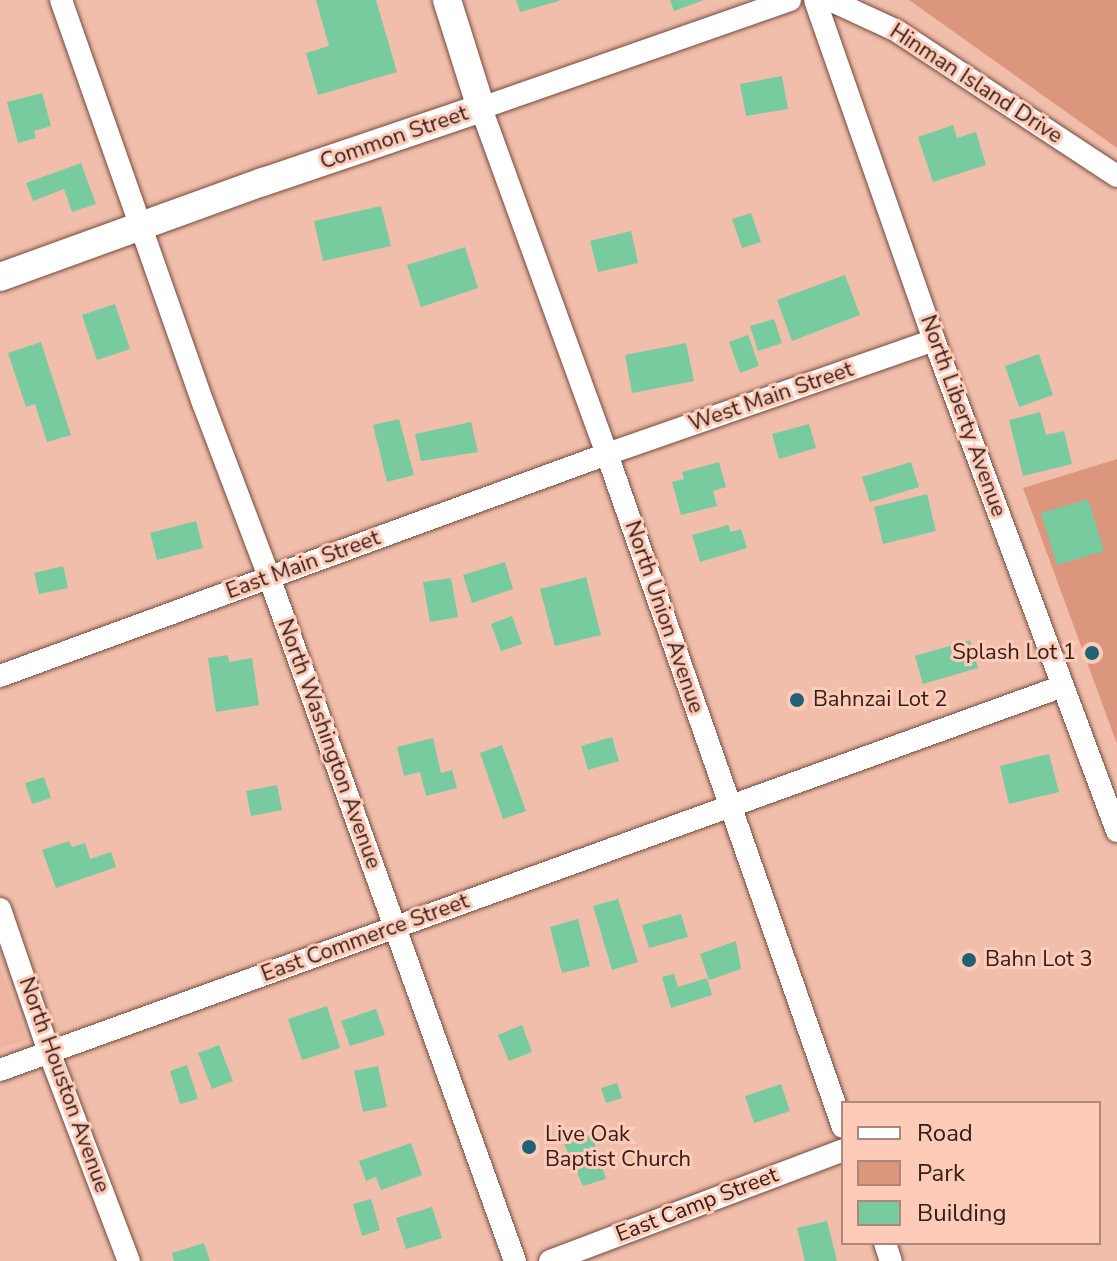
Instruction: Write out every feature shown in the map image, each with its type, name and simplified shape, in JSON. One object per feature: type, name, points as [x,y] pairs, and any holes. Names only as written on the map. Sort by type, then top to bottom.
[{"type":"main road","points":[[447,0],[481,108]]},
{"type":"main road","name":"Common Street","points":[[0,277],[481,108]]},
{"type":"street","name":"North Washington Avenue","points":[[61,0],[140,228],[515,1261]]},
{"type":"street","name":"Common Street","points":[[481,108],[790,0]]},
{"type":"street","name":"North Liberty Avenue","points":[[815,0],[934,340],[1117,831]]},
{"type":"street","name":"Hinman Island Drive","points":[[830,0],[897,31],[1117,176]]},
{"type":"street","name":"North Union Avenue","points":[[481,108],[607,454],[841,1121]]},
{"type":"street","name":"West Main Street","points":[[607,454],[934,340]]},
{"type":"street","name":"East Main Street","points":[[0,676],[607,454]]},
{"type":"street","name":"East Commerce Street","points":[[0,1070],[394,929],[729,804],[1063,686]]},
{"type":"street","name":"North Houston Avenue","points":[[0,909],[49,1052],[129,1261]]},
{"type":"street","name":"East Camp Street","points":[[550,1261],[841,1151]]},
{"type":"shaded area","points":[[0,967],[27,1039],[0,1048]]},
{"type":"green space","points":[[909,0],[1117,0],[1117,148]]},
{"type":"green space","points":[[1117,459],[1117,744],[1023,488]]},
{"type":"building","points":[[316,0],[376,0],[397,72],[318,95],[306,53],[329,46]]},
{"type":"building","points":[[516,0],[559,0],[559,1],[520,12]]},
{"type":"building","points":[[670,0],[704,0],[674,11]]},
{"type":"building","points":[[782,76],[788,109],[746,116],[740,84]]},
{"type":"building","points":[[42,93],[51,126],[34,131],[36,138],[18,143],[7,102]]},
{"type":"building","points":[[953,125],[957,138],[976,132],[986,165],[933,182],[918,137]]},
{"type":"building","points":[[81,163],[96,204],[72,212],[64,189],[33,201],[26,183]]},
{"type":"building","points":[[381,206],[391,246],[323,261],[314,221]]},
{"type":"building","points":[[751,213],[761,242],[742,248],[732,219]]},
{"type":"building","points":[[631,231],[638,263],[598,272],[590,241]]},
{"type":"building","points":[[465,247],[478,288],[421,307],[407,265]]},
{"type":"building","points":[[845,275],[860,315],[792,341],[777,300]]},
{"type":"building","points":[[115,304],[130,349],[97,360],[82,315]]},
{"type":"building","points":[[774,319],[782,343],[758,351],[750,326]]},
{"type":"building","points":[[748,335],[759,366],[740,373],[729,342]]},
{"type":"building","points":[[41,342],[71,435],[47,442],[35,404],[26,407],[8,353]]},
{"type":"building","points":[[686,343],[694,381],[632,393],[625,355]]},
{"type":"building","points":[[1039,354],[1053,395],[1019,407],[1005,366]]},
{"type":"building","points":[[1040,412],[1046,435],[1064,431],[1072,464],[1023,476],[1009,420]]},
{"type":"building","points":[[399,419],[414,475],[387,482],[373,425]]},
{"type":"building","points":[[471,422],[478,452],[421,461],[415,434]]},
{"type":"building","points":[[809,424],[816,448],[779,459],[772,434]]},
{"type":"building","points":[[719,462],[726,487],[713,491],[717,506],[681,515],[672,482],[684,479],[682,472]]},
{"type":"building","points":[[911,462],[919,487],[870,502],[862,477]]},
{"type":"building","points":[[927,494],[936,531],[883,544],[874,507]]},
{"type":"building","points":[[1088,499],[1104,551],[1057,565],[1041,513]]},
{"type":"building","points":[[196,521],[203,548],[157,560],[150,533]]},
{"type":"building","points":[[728,525],[731,532],[741,529],[747,548],[700,562],[692,535]]},
{"type":"building","points":[[505,562],[513,589],[472,603],[463,575]]},
{"type":"building","points":[[63,566],[68,588],[39,594],[34,573]]},
{"type":"building","points":[[586,577],[601,635],[555,646],[540,589]]},
{"type":"building","points":[[451,578],[458,617],[430,622],[423,582]]},
{"type":"building","points":[[512,616],[522,644],[501,651],[491,624]]},
{"type":"building","points":[[970,640],[978,668],[923,684],[915,656]]},
{"type":"building","points":[[228,655],[229,662],[252,658],[259,705],[216,712],[208,658]]},
{"type":"building","points":[[612,737],[619,761],[588,770],[581,746]]},
{"type":"building","points":[[433,738],[441,773],[452,770],[457,788],[426,796],[420,772],[404,776],[397,747]]},
{"type":"building","points":[[502,745],[526,811],[503,819],[480,753]]},
{"type":"building","points":[[1049,754],[1059,792],[1009,804],[1000,766]]},
{"type":"building","points":[[44,777],[51,798],[32,804],[25,783]]},
{"type":"building","points":[[277,785],[282,810],[251,816],[246,791]]},
{"type":"building","points":[[69,841],[72,847],[85,843],[90,859],[111,852],[116,867],[56,888],[42,850]]},
{"type":"building","points":[[618,899],[638,962],[612,970],[593,906]]},
{"type":"building","points":[[681,914],[688,937],[649,948],[642,925]]},
{"type":"building","points":[[578,919],[590,966],[562,973],[550,927]]},
{"type":"building","points":[[736,941],[741,969],[709,980],[700,954]]},
{"type":"building","points":[[674,974],[678,987],[707,978],[712,995],[671,1008],[662,977]]},
{"type":"building","points":[[327,1006],[340,1048],[302,1060],[288,1019]]},
{"type":"building","points":[[376,1009],[385,1035],[350,1046],[341,1021]]},
{"type":"building","points":[[522,1025],[532,1052],[509,1061],[498,1035]]},
{"type":"building","points":[[219,1045],[233,1081],[212,1089],[198,1053]]},
{"type":"building","points":[[187,1065],[198,1099],[180,1104],[170,1071]]},
{"type":"building","points":[[378,1066],[387,1107],[363,1112],[354,1071]]},
{"type":"building","points":[[617,1083],[622,1098],[606,1103],[601,1088]]},
{"type":"building","points":[[781,1084],[790,1111],[754,1123],[745,1096]]},
{"type":"building","points":[[592,1135],[606,1179],[583,1186],[564,1144]]},
{"type":"building","points":[[411,1143],[422,1175],[381,1190],[376,1177],[366,1181],[359,1161]]},
{"type":"building","points":[[371,1199],[380,1230],[362,1236],[353,1204]]},
{"type":"building","points":[[432,1207],[442,1238],[406,1249],[396,1218]]},
{"type":"building","points":[[827,1221],[837,1261],[805,1261],[797,1228]]},
{"type":"building","points":[[204,1243],[210,1261],[174,1261],[172,1253]]},
{"type":"place","name":"Splash Lot 1","points":[[1092,653]]},
{"type":"place","name":"Bahnzai Lot 2","points":[[797,700]]},
{"type":"place","name":"Bahn Lot 3","points":[[969,960]]},
{"type":"place","name":"Live Oak Baptist Church","points":[[529,1147]]}]
